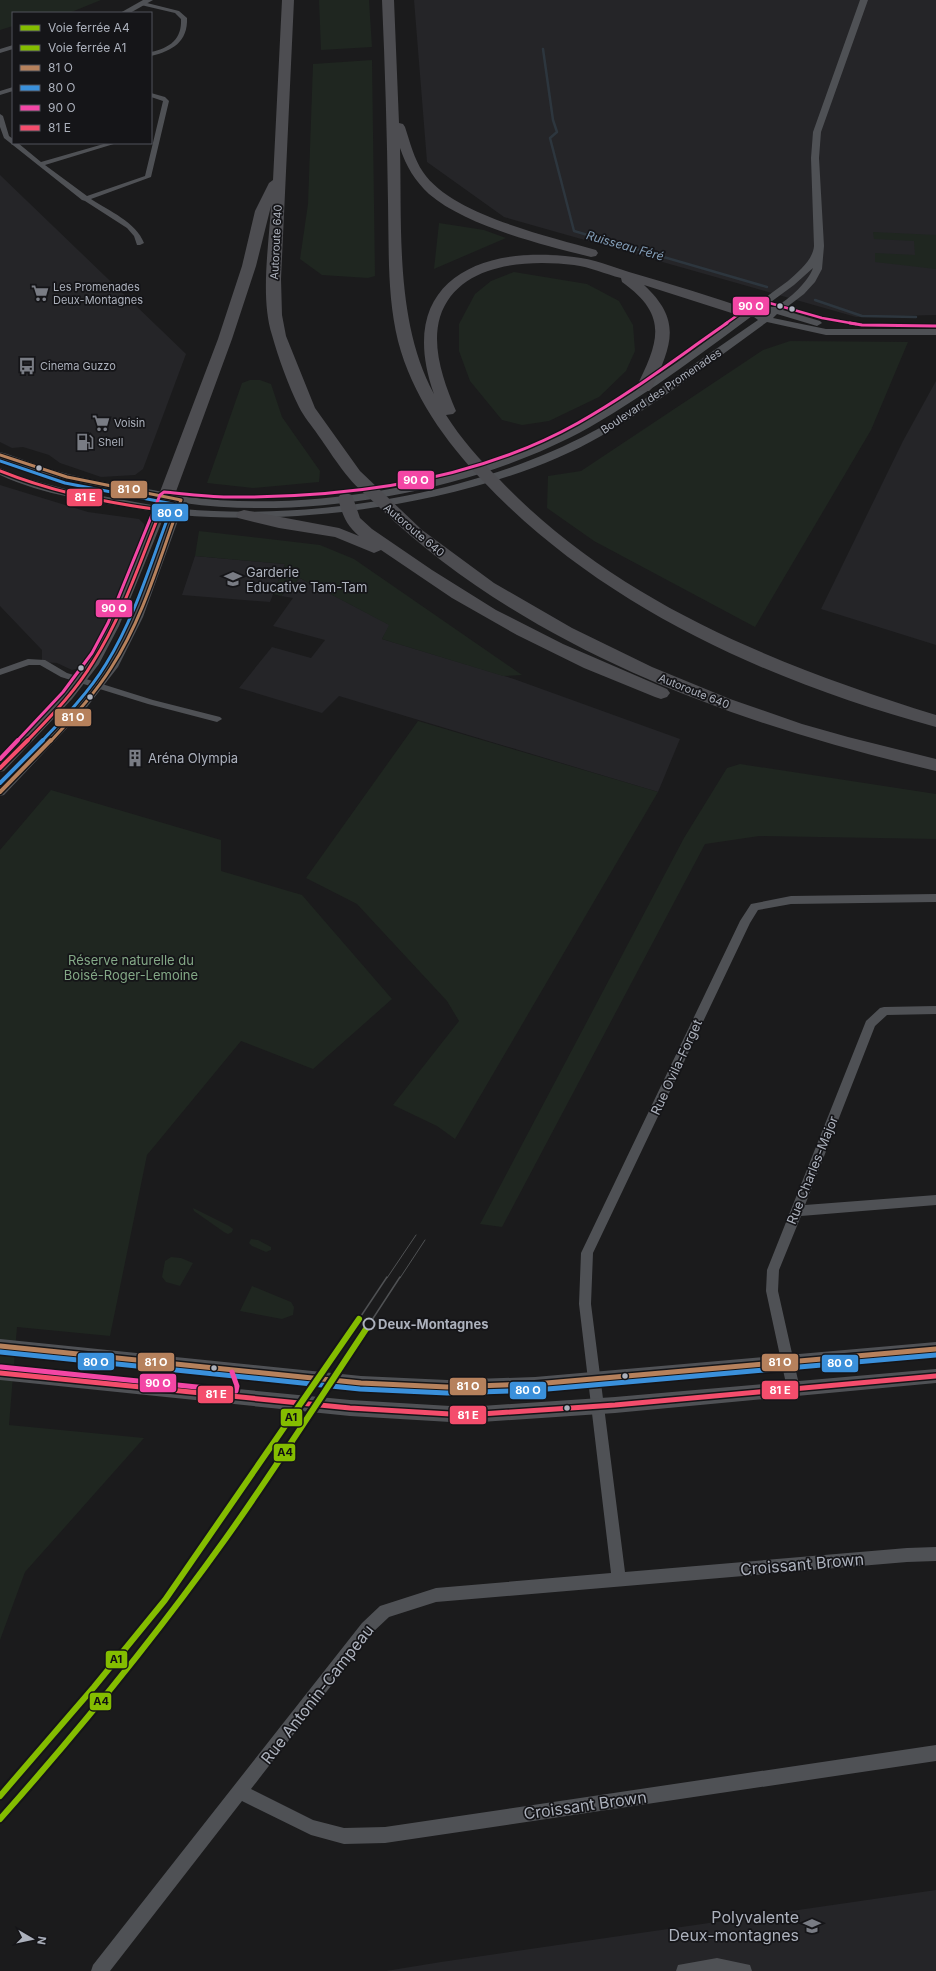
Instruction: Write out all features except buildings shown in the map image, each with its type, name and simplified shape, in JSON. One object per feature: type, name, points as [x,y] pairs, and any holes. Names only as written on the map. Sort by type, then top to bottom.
[{"type":"highway","name":"Autoroute 640","points":[[288,0],[274,279],[275,311],[279,336],[290,373],[310,412],[331,443],[358,477],[399,519],[465,571],[554,627],[706,703]]},
{"type":"highway","points":[[388,0],[398,287],[404,334],[413,363],[427,396],[443,423],[466,454],[503,494],[559,543],[617,583],[684,622],[737,648],[851,694],[936,720]]},
{"type":"highway","points":[[392,107],[416,172],[434,191],[460,208],[507,227],[758,313]]},
{"type":"highway","points":[[166,497],[227,333],[248,266],[262,211],[279,173]]},
{"type":"highway","points":[[466,454],[439,389],[433,364],[432,323],[438,303],[445,293],[454,283],[474,272],[497,264],[521,260],[571,260],[758,313]]},
{"type":"highway","points":[[616,272],[645,291],[653,302],[662,320],[663,344],[644,388]]},
{"type":"highway","points":[[347,503],[353,519],[363,529],[419,570],[494,616],[554,648],[641,686],[706,703],[816,741],[936,765]]},
{"type":"highway","points":[[244,515],[349,536],[419,570]]},
{"type":"street","name":"Boulevard des Promenades","points":[[0,455],[26,466],[69,478],[181,500],[206,502],[347,503],[438,482],[504,462],[580,428],[758,313],[776,310],[801,292],[812,280],[816,269],[818,251],[815,158],[817,132],[864,0]]},
{"type":"street","points":[[126,12],[146,2],[177,12],[184,18],[185,25],[180,41],[176,45],[152,54]]},
{"type":"street","points":[[0,51],[12,47]]},
{"type":"street","points":[[0,93],[12,90]]},
{"type":"street","points":[[84,199],[148,177],[154,140],[166,101],[163,98],[152,95]]},
{"type":"street","points":[[0,116],[6,126],[6,137],[12,142]]},
{"type":"street","points":[[15,144],[84,199],[129,227],[137,235],[140,243]]},
{"type":"street","points":[[41,164],[111,144]]},
{"type":"street","points":[[758,313],[804,271],[818,251]]},
{"type":"street","points":[[758,313],[776,310],[827,325],[869,332]]},
{"type":"street","name":"Boulevard des Promenades","points":[[0,471],[17,479],[68,493],[176,512],[244,515],[347,503],[409,498],[497,477],[553,456],[617,423],[758,313]]},
{"type":"street","points":[[758,313],[817,331],[936,332]]},
{"type":"street","points":[[0,768],[81,680],[98,656],[113,626],[166,497]]},
{"type":"street","points":[[0,792],[83,704],[112,667],[134,624],[181,500]]},
{"type":"street","points":[[0,672],[26,662],[42,662],[64,675],[144,700],[217,719]]},
{"type":"street","name":"Rue Ovila-Forget","points":[[599,1406],[585,1304],[585,1272],[587,1253],[745,921],[755,907],[791,900],[936,898]]},
{"type":"street","name":"Rue Charles-Major","points":[[793,1389],[772,1291],[773,1270],[795,1211],[870,1024],[884,1011],[936,1010]]},
{"type":"street","points":[[795,1211],[936,1200]]},
{"type":"street","points":[[0,1346],[397,1386],[446,1387],[495,1386],[936,1349]]},
{"type":"street","points":[[0,1373],[256,1399],[413,1413],[489,1414],[599,1406],[936,1376]]},
{"type":"street","points":[[599,1406],[620,1580]]},
{"type":"street","name":"Croissant Brown","points":[[620,1580],[907,1555],[936,1554]]},
{"type":"street","name":"Rue Antonin-Campeau","points":[[98,1971],[114,1954],[367,1628],[385,1611],[436,1595],[620,1580]]},
{"type":"street","name":"Croissant Brown","points":[[241,1792],[311,1827],[344,1836],[385,1835],[936,1753]]},
{"type":"street","points":[[690,1970],[717,1966],[744,1971]]},
{"type":"shaded area","points":[[414,0],[936,0],[936,315],[856,317],[504,217],[427,162]]},
{"type":"shaded area","points":[[0,175],[186,354],[143,469],[135,475],[101,477],[60,463],[49,455],[23,447],[12,448],[0,442]]},
{"type":"shaded area","points":[[936,381],[936,645],[821,609],[903,441]]},
{"type":"shaded area","points":[[0,485],[88,512],[139,519],[144,524],[145,528],[98,641],[79,668],[72,670],[57,663],[42,662],[42,650],[0,606]]},
{"type":"shaded area","name":"Garderie Educative Tam-Tam","points":[[195,556],[285,564],[270,602],[182,595]]},
{"type":"shaded area","points":[[300,578],[390,625],[382,639],[514,679],[680,739],[658,792],[339,696],[322,713],[239,688],[272,647],[311,658],[325,640],[273,626],[293,598],[281,596]]},
{"type":"shaded area","name":"Polyvalente Deux-montagnes","points":[[936,1890],[936,1971],[386,1971],[441,1962]]},
{"type":"green space","points":[[0,0],[101,0],[71,12],[12,12],[12,26],[0,30]]},
{"type":"green space","points":[[319,0],[369,0],[372,47],[321,50]]},
{"type":"green space","points":[[372,60],[375,276],[368,278],[322,275],[300,259],[308,204],[313,64]]},
{"type":"green space","points":[[439,223],[484,230],[506,238],[434,269]]},
{"type":"green space","points":[[873,232],[936,235],[936,269],[875,262],[875,253],[915,255],[914,241],[874,239]]},
{"type":"green space","points":[[514,272],[587,284],[619,301],[633,325],[635,351],[626,371],[599,397],[549,421],[522,425],[502,420],[470,381],[459,351],[459,324],[475,294],[491,281]]},
{"type":"green space","points":[[790,341],[908,342],[871,430],[755,627],[594,541],[547,508],[548,476],[581,471],[763,350]]},
{"type":"green space","points":[[250,380],[260,380],[271,384],[282,417],[320,471],[319,482],[253,488],[207,483],[242,383]]},
{"type":"green space","points":[[199,531],[320,545],[354,559],[522,675],[503,676],[382,639],[389,625],[300,578],[281,596],[273,594],[285,564],[195,556]]},
{"type":"green space","points":[[418,721],[658,792],[455,1139],[437,1126],[393,1105],[459,1021],[447,1001],[357,904],[306,878]]},
{"type":"green space","points":[[740,764],[936,794],[936,839],[759,836],[705,844],[502,1227],[480,1224],[684,838],[727,768]]},
{"type":"green space","name":"Réserve naturelle du Boisé-Roger-Lemoine","points":[[51,790],[221,840],[221,871],[302,895],[392,999],[313,1069],[241,1041],[147,1155],[110,1336],[17,1327],[9,1425],[144,1438],[25,1572],[0,1640],[0,850]]},
{"type":"green space","points":[[193,1208],[229,1226],[233,1229],[232,1232],[228,1234],[224,1232],[194,1211]]},
{"type":"green space","points":[[251,1239],[258,1240],[271,1247],[271,1250],[266,1252],[252,1246],[249,1243]]},
{"type":"green space","points":[[171,1257],[181,1258],[193,1263],[180,1286],[166,1282],[162,1277],[165,1261]]},
{"type":"green space","points":[[252,1286],[291,1302],[294,1307],[293,1315],[282,1319],[240,1311]]},
{"type":"waterway","name":"Ruisseau Féré","points":[[543,49],[553,120],[557,132],[550,138],[574,231],[767,287]]},
{"type":"waterway","name":"Ruisseau Féré","points":[[815,300],[862,316],[916,317]]},
{"type":"tram line","points":[[387,1278],[416,1235]]},
{"type":"tram line","points":[[400,1278],[425,1240]]},
{"type":"tram line","points":[[359,1319],[387,1277]]},
{"type":"tram line","points":[[370,1323],[400,1277]]},
{"type":"rail line","name":"A1","points":[[0,1796],[94,1687],[165,1600],[359,1319]]},
{"type":"rail line","name":"A4","points":[[0,1819],[117,1682],[199,1575],[263,1485],[370,1323]]},
{"type":"transit line","points":[[0,759],[63,692],[92,653],[108,623],[160,495],[164,492],[226,497],[304,496],[385,487],[465,469],[542,441],[578,423],[646,380],[759,300],[822,318],[862,325],[936,326]]},
{"type":"transit line","points":[[0,455],[67,477],[181,500],[142,607],[123,648],[111,668],[73,717],[0,792]]},
{"type":"transit line","points":[[0,461],[65,483],[173,504],[126,628],[106,665],[64,718],[0,783]]},
{"type":"transit line","points":[[0,471],[20,479],[79,496],[161,510],[122,607],[104,645],[93,663],[61,705],[0,768]]},
{"type":"transit line","points":[[0,1346],[361,1383],[447,1387],[535,1384],[936,1349]]},
{"type":"transit line","points":[[0,1352],[360,1389],[447,1393],[536,1390],[936,1355]]},
{"type":"transit line","points":[[1,1367],[236,1391],[237,1386],[232,1372]]},
{"type":"transit line","points":[[0,1373],[350,1408],[467,1415],[615,1405],[936,1376]]},
{"type":"place","name":"Les Promenades Deux-Montagnes","points":[[40,293]]},
{"type":"place","name":"Cinema Guzzo","points":[[27,366]]},
{"type":"place","name":"Voisin","points":[[101,423]]},
{"type":"place","name":"Shell","points":[[85,442]]},
{"type":"place","name":"Garderie Educative Tam-Tam","points":[[233,579]]},
{"type":"place","name":"Aréna Olympia","points":[[135,758]]},
{"type":"place","name":"Deux-Montagnes","points":[[369,1324]]},
{"type":"place","name":"Polyvalente Deux-montagnes","points":[[812,1926]]}]
